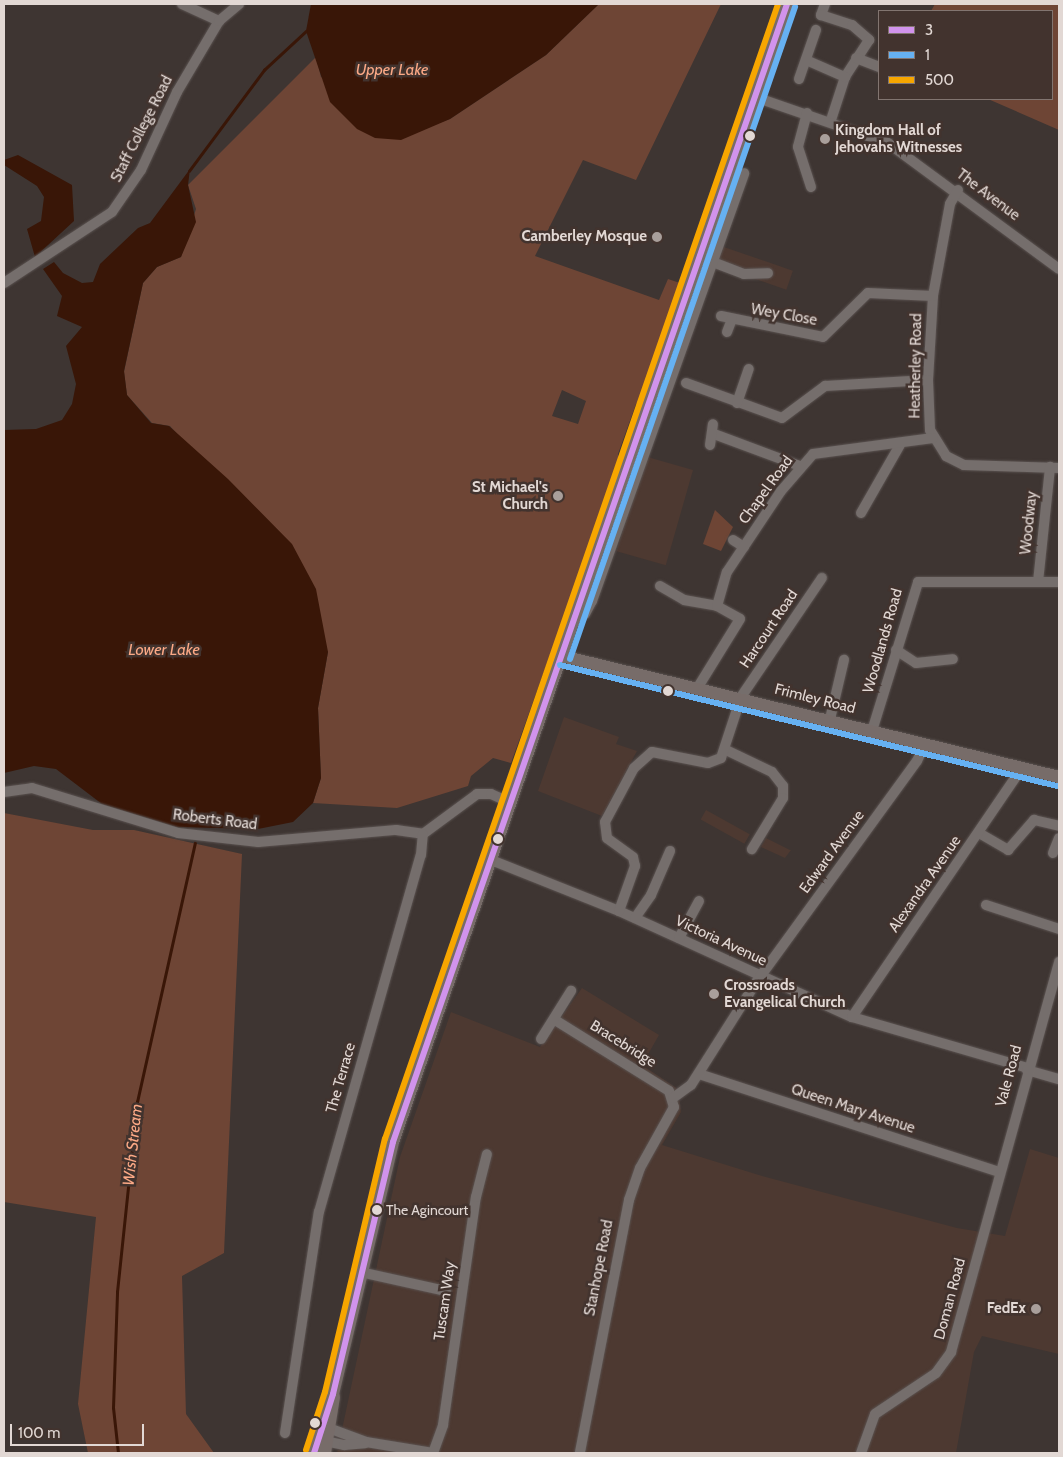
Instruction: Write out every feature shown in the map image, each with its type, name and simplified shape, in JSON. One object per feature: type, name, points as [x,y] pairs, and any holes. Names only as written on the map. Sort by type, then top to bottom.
[{"type":"main road","points":[[314,1453],[324,1445],[326,1427],[360,1272],[388,1156],[491,860],[509,802],[575,617],[709,255],[756,97],[787,4]]},
{"type":"main road","name":"Frimley Road","points":[[562,656],[742,697],[1059,777]]},
{"type":"street","points":[[182,4],[219,21]]},
{"type":"street","name":"Staff College Road","points":[[4,283],[112,212],[126,196],[176,92],[219,21],[239,4]]},
{"type":"street","points":[[825,4],[821,15],[865,33],[869,40],[845,77],[831,120]]},
{"type":"street","points":[[799,79],[816,30]]},
{"type":"street","points":[[856,58],[878,67]]},
{"type":"street","points":[[806,60],[845,77]]},
{"type":"street","name":"The Avenue","points":[[756,97],[831,120],[888,143],[958,190],[1059,269]]},
{"type":"street","points":[[807,113],[798,147],[810,187]]},
{"type":"street","points":[[744,173],[709,255],[744,274],[768,272]]},
{"type":"street","name":"Heatherley Road","points":[[958,190],[950,204],[933,296],[928,380],[933,438],[946,456],[964,465],[1055,467]]},
{"type":"street","name":"Wey Close","points":[[721,316],[823,337],[868,294],[933,296]]},
{"type":"street","name":"Wey Close","points":[[728,332],[732,319]]},
{"type":"street","points":[[737,403],[749,369]]},
{"type":"street","points":[[686,383],[782,418],[825,386],[928,380]]},
{"type":"street","points":[[710,445],[713,429],[800,466]]},
{"type":"street","name":"Chapel Road","points":[[718,606],[723,579],[800,466],[822,450],[900,446],[933,438]]},
{"type":"street","points":[[860,513],[900,446]]},
{"type":"street","name":"Woodway","points":[[1038,582],[1055,467]]},
{"type":"street","name":"Chapel Road","points":[[732,540],[744,547]]},
{"type":"street","name":"Harcourt Road","points":[[726,750],[742,697],[822,578]]},
{"type":"street","name":"Woodlands Road","points":[[872,731],[918,582],[1059,582]]},
{"type":"street","points":[[660,586],[698,606],[718,606],[740,619],[698,687]]},
{"type":"street","points":[[896,650],[916,663],[936,665],[953,659]]},
{"type":"street","points":[[830,719],[844,660]]},
{"type":"street","name":"Edward Avenue","points":[[760,976],[917,762],[925,744]]},
{"type":"street","points":[[618,911],[635,866],[632,857],[607,838],[605,822],[640,758],[659,751],[708,763],[726,750],[772,772],[783,786],[783,798],[752,849]]},
{"type":"street","name":"Alexandra Avenue","points":[[852,1017],[1022,768]]},
{"type":"street","name":"Roberts Road","points":[[7,791],[32,788],[178,833],[258,842],[396,830],[423,834]]},
{"type":"street","points":[[423,834],[477,794],[509,802]]},
{"type":"street","points":[[979,833],[1008,850],[1034,820],[1059,826]]},
{"type":"street","name":"The Terrace","points":[[285,1433],[319,1212],[421,855],[423,834]]},
{"type":"street","points":[[1053,853],[1059,838]]},
{"type":"street","points":[[635,918],[651,895],[670,851]]},
{"type":"street","name":"Victoria Avenue","points":[[491,860],[635,918],[852,1017],[1059,1079]]},
{"type":"street","points":[[679,938],[699,901]]},
{"type":"street","points":[[986,905],[1059,929]]},
{"type":"street","name":"Vale Road","points":[[992,1198],[1027,1069],[1055,986],[1059,962]]},
{"type":"street","points":[[672,1098],[698,1074],[760,976]]},
{"type":"street","points":[[541,1040],[571,991]]},
{"type":"street","name":"Bracebridge","points":[[555,1020],[662,1086],[672,1098]]},
{"type":"street","name":"Queen Mary Avenue","points":[[698,1074],[998,1175]]},
{"type":"street","name":"Stanhope Road","points":[[580,1453],[629,1200],[640,1168],[671,1115],[672,1098]]},
{"type":"street","name":"Tuscam Way","points":[[433,1453],[443,1425],[476,1197],[487,1154]]},
{"type":"street","name":"Doman Road","points":[[861,1453],[875,1414],[936,1373],[951,1352],[992,1198]]},
{"type":"street","points":[[360,1272],[446,1291]]},
{"type":"street","points":[[326,1427],[366,1442],[433,1453]]},
{"type":"street","points":[[324,1445],[366,1442]]},
{"type":"shaded area","points":[[599,4],[721,4],[636,180],[583,160],[535,256],[659,300],[668,279],[683,284],[643,399],[636,404],[618,454],[618,466],[511,763],[493,758],[471,776],[468,786],[397,808],[313,803],[321,778],[318,708],[328,652],[180,437],[170,426],[152,423],[127,395],[124,372],[143,283],[157,267],[181,257],[196,209],[188,185],[316,57],[321,77],[425,128],[450,119],[546,55]],"holes":[[[562,390],[586,401],[578,424],[552,416]]]},
{"type":"shaded area","points":[[935,4],[1059,4],[1059,130],[990,100],[1053,100],[1053,10],[932,10]]},
{"type":"shaded area","points":[[721,246],[793,271],[786,290],[714,265]]},
{"type":"shaded area","points":[[644,456],[693,470],[666,565],[617,551]]},
{"type":"shaded area","points":[[715,510],[733,527],[721,551],[703,544]]},
{"type":"shaded area","points":[[564,717],[619,737],[616,744],[637,751],[602,816],[538,791]]},
{"type":"shaded area","points":[[706,810],[750,834],[744,844],[701,820]]},
{"type":"shaded area","points":[[4,813],[93,830],[134,830],[242,854],[224,1253],[182,1276],[186,1414],[214,1453],[88,1453],[78,1404],[96,1217],[4,1202]]},
{"type":"shaded area","points":[[766,838],[791,850],[785,858],[761,847]]},
{"type":"shaded area","points":[[582,988],[659,1035],[642,1065],[678,1089],[681,1112],[662,1145],[762,1176],[957,1228],[1005,1236],[1030,1149],[1059,1158],[1059,1354],[982,1336],[974,1352],[956,1453],[337,1453],[400,1157],[451,1012],[540,1047]]},
{"type":"water","name":"Upper Lake","points":[[311,4],[599,4],[546,55],[450,119],[401,140],[375,138],[357,129],[330,102],[306,31]]},
{"type":"water","points":[[18,155],[72,185],[74,221],[35,257],[27,229],[41,221],[44,197],[37,186],[4,165],[4,160]]},
{"type":"water","name":"Lower Lake","points":[[190,169],[188,185],[196,222],[181,257],[157,267],[143,283],[124,371],[127,395],[151,423],[169,426],[228,479],[292,544],[316,589],[328,652],[318,708],[321,778],[313,803],[293,822],[258,829],[177,827],[102,804],[56,769],[34,766],[4,773],[4,430],[36,429],[62,420],[72,404],[76,384],[66,346],[82,327],[57,316],[62,296],[43,269],[54,262],[63,273],[82,283],[93,282],[100,264],[138,228],[150,223]]},
{"type":"waterway","points":[[189,171],[264,70],[306,31]]},
{"type":"waterway","name":"Wish Stream","points":[[118,1453],[113,1408],[117,1292],[137,1102],[195,843]]},
{"type":"transit line","name":"500","points":[[306,1450],[325,1392],[385,1139],[778,4]]},
{"type":"transit line","name":"3","points":[[314,1453],[333,1394],[393,1142],[787,4]]},
{"type":"transit line","name":"1","points":[[570,659],[795,7]]},
{"type":"transit line","name":"1","points":[[560,665],[1057,786]]},
{"type":"place","name":"Kingdom Hall of Jehovahs Witnesses","points":[[825,139]]},
{"type":"place","name":"Camberley Mosque","points":[[657,237]]},
{"type":"place","name":"St Michael's Church","points":[[558,496]]},
{"type":"place","name":"Crossroads Evangelical Church","points":[[714,994]]},
{"type":"place","name":"The Agincourt","points":[[377,1210]]},
{"type":"place","name":"FedEx","points":[[1036,1309]]}]
